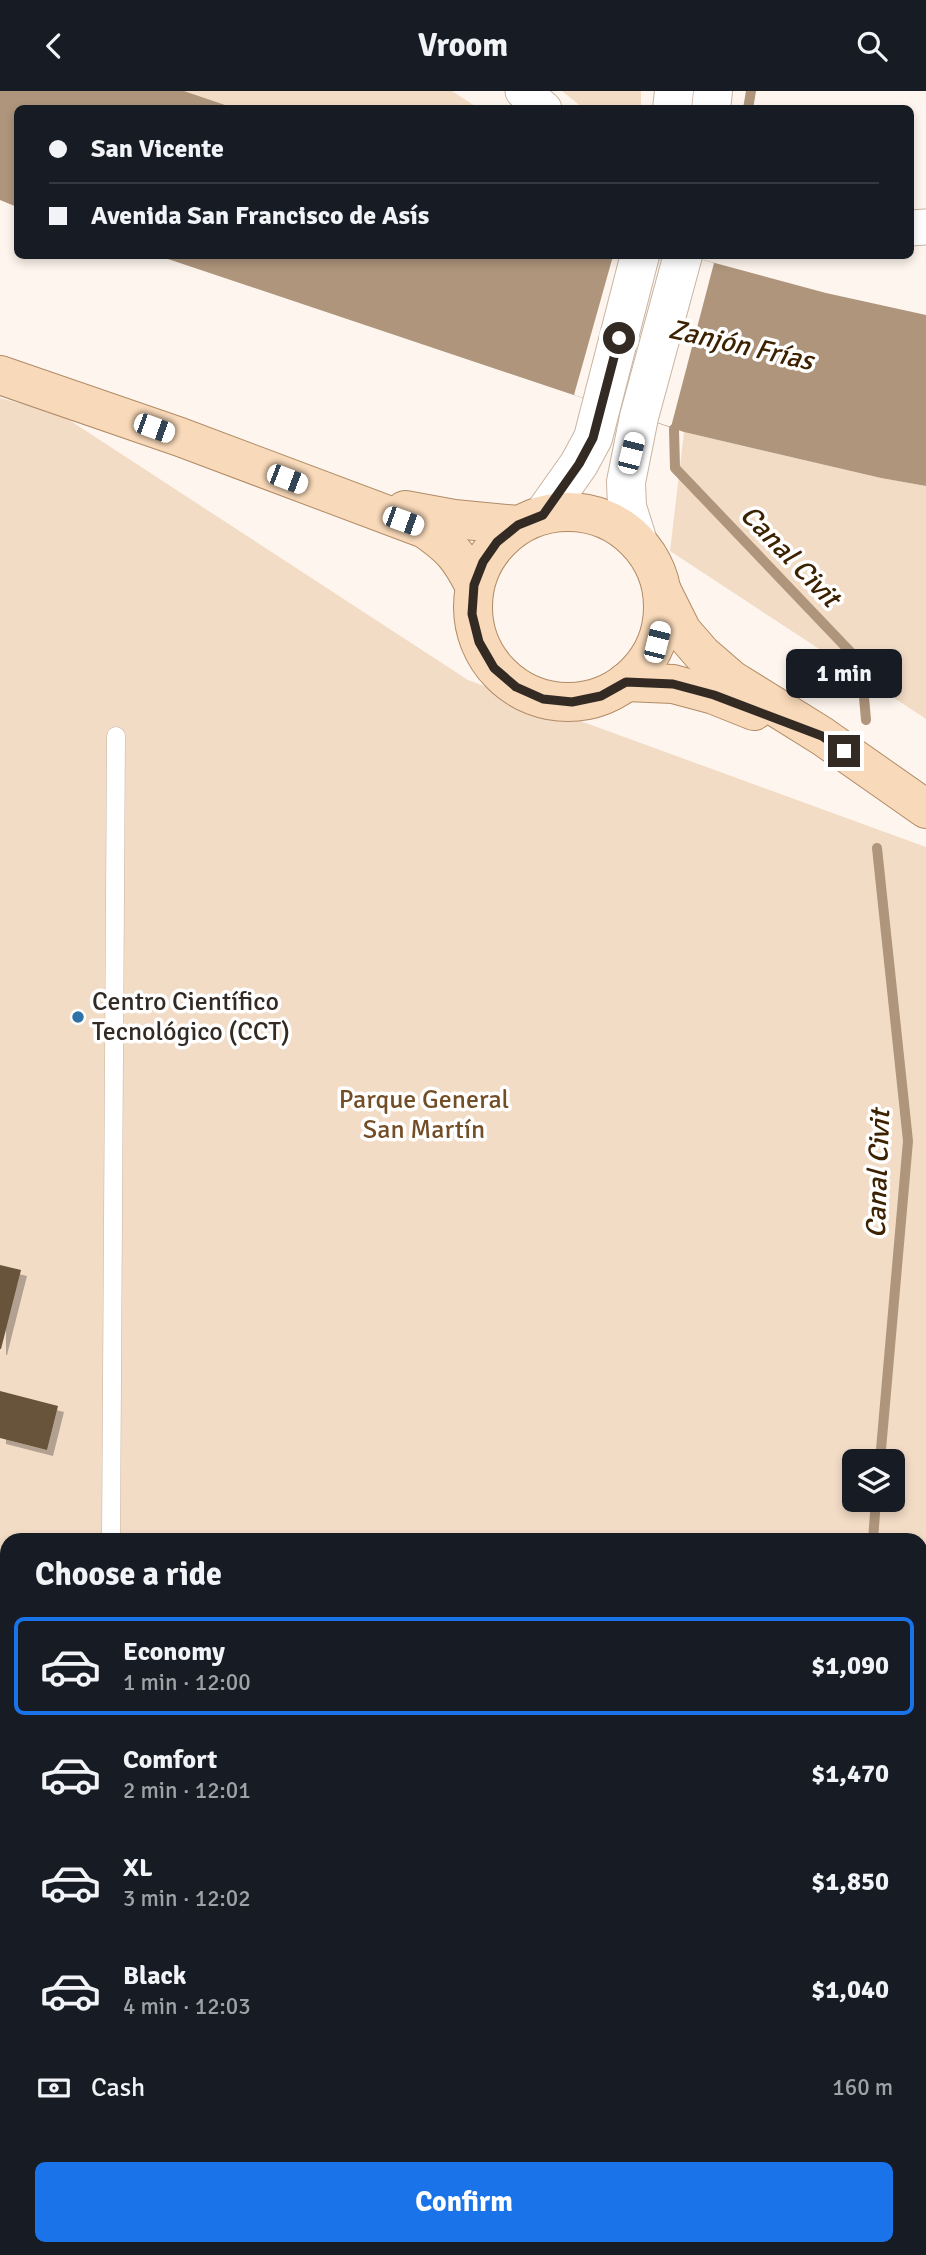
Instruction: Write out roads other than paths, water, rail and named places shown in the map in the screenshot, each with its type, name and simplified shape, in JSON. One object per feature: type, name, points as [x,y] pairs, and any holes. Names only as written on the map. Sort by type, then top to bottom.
[{"type":"main road","points":[[639,259],[603,405],[587,451],[531,520],[497,542],[483,562],[474,585],[472,614],[479,642],[494,668],[516,687],[543,699],[572,702],[601,696],[626,682],[644,664],[657,642],[663,617],[662,591]]},
{"type":"main road","points":[[638,542],[627,507],[626,482],[639,417],[682,259]]},
{"type":"main road","points":[[0,375],[180,437],[425,529],[461,559],[474,585]]},
{"type":"main road","points":[[338,498],[454,519],[531,520],[569,512],[594,515],[618,526],[638,542],[654,565],[662,591],[682,631],[702,654],[732,680],[822,736],[926,809]]},
{"type":"main road","points":[[626,682],[673,684],[714,695],[822,736]]},
{"type":"street","points":[[523,91],[539,105]]},
{"type":"lane","points":[[111,1533],[116,736]]},
{"type":"water","points":[[0,91],[184,91],[225,105],[14,105],[14,206],[0,200]]},
{"type":"water","name":"Zanjón Frías","points":[[168,259],[700,259],[826,293],[926,315],[926,486],[684,432]]},
{"type":"waterway","name":"Canal Civit","points":[[749,105],[751,91]]},
{"type":"waterway","name":"Canal Civit","points":[[674,429],[675,468],[861,663],[866,720]]},
{"type":"waterway","name":"Canal Civit","points":[[877,848],[908,1141],[881,1449]]},
{"type":"waterway","name":"Canal Civit","points":[[874,1533],[875,1512]]},
{"type":"place","name":"Centro Científico Tecnológico (CCT)","points":[[78,1017]]},
{"type":"park label","name":"Parque General San Martín","points":[[424,1114]]}]
